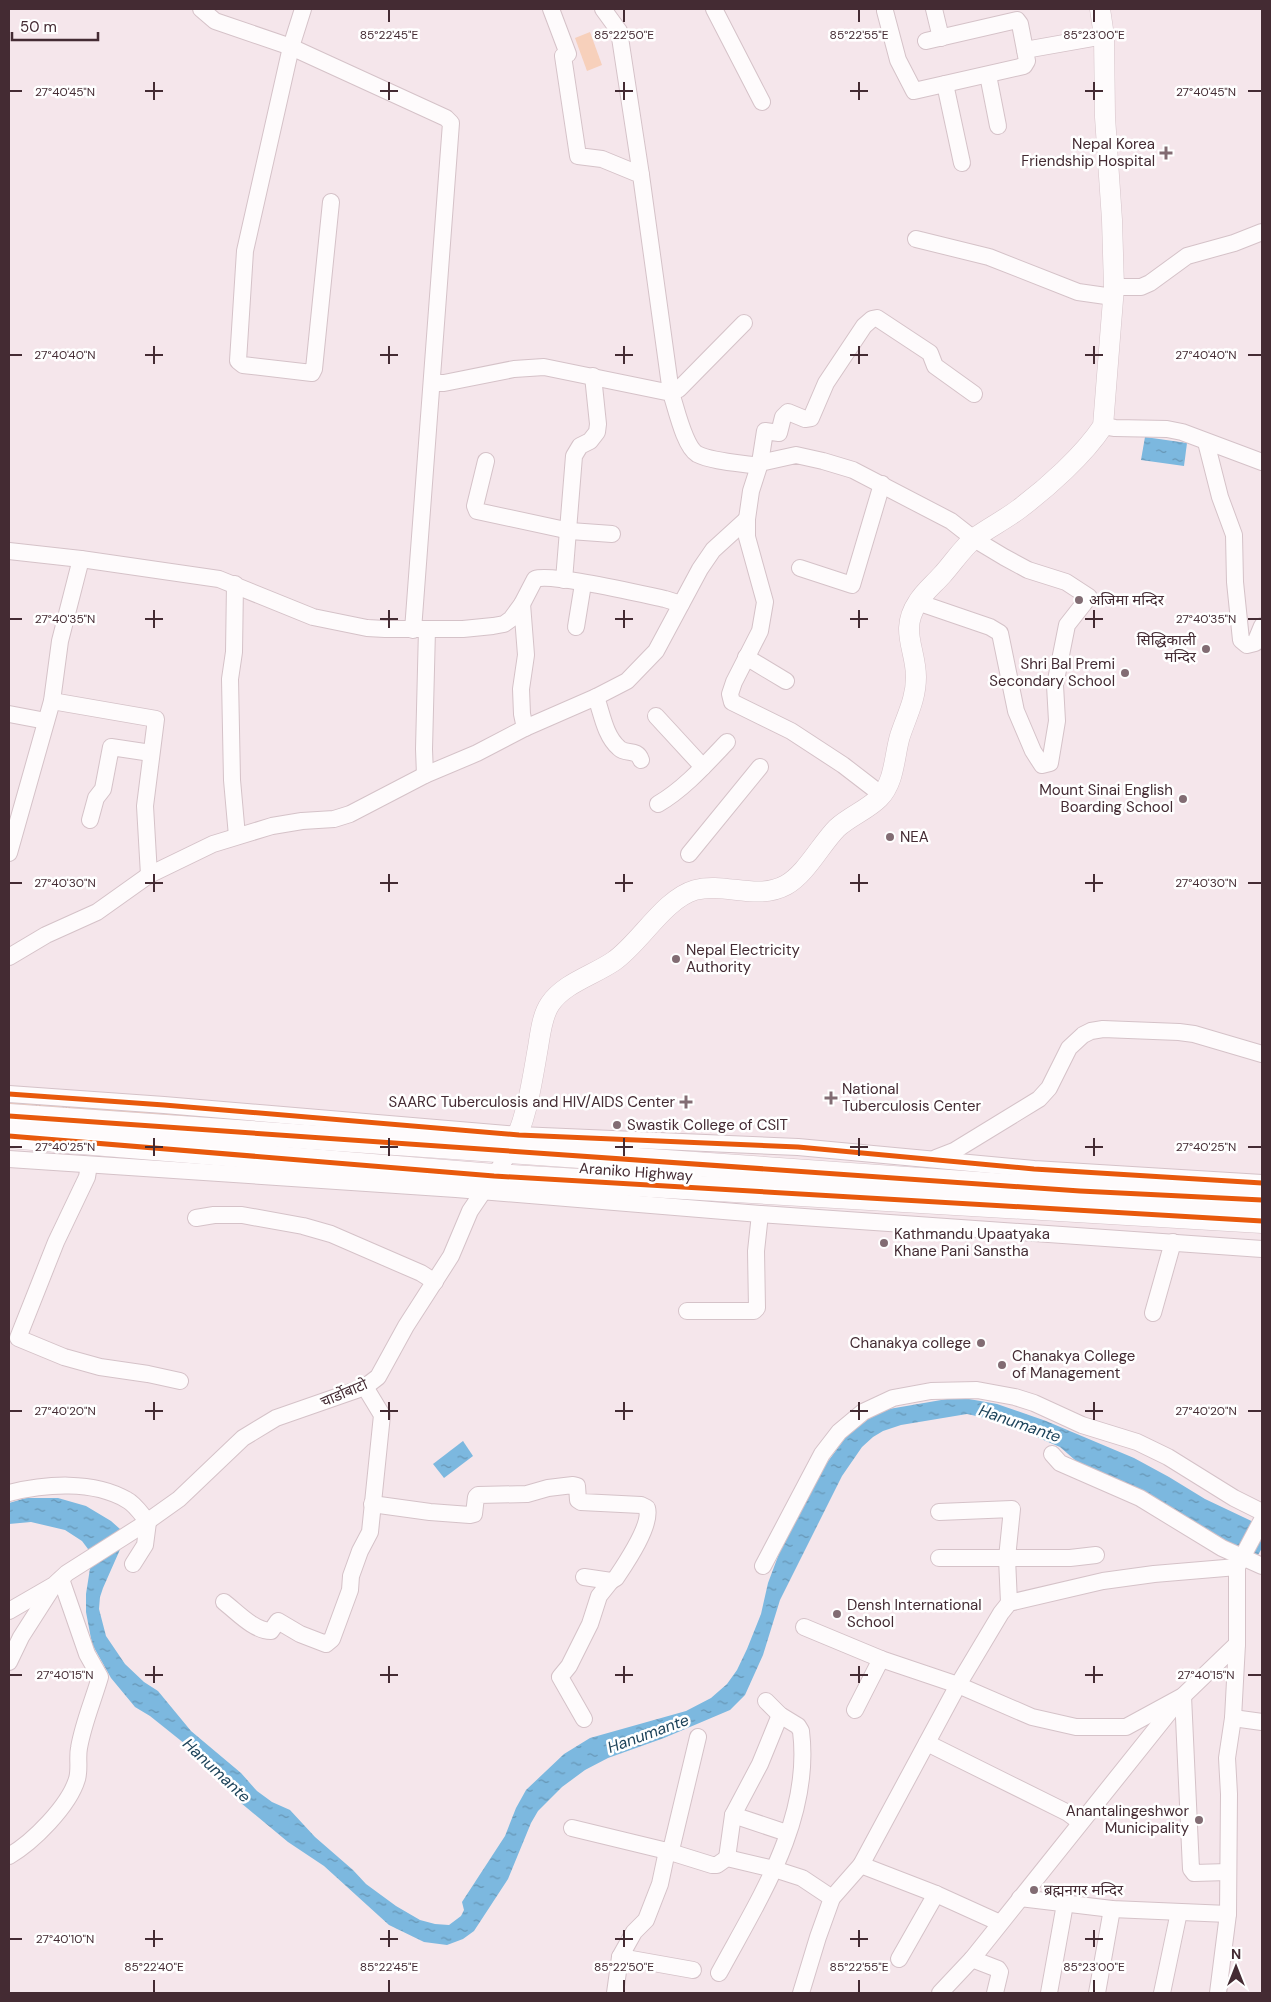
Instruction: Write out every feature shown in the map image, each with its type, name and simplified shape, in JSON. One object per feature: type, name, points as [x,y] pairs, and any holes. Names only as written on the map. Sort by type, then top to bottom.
[{"type":"highway","name":"Araniko Highway","points":[[9,1116],[514,1144],[1080,1191],[1262,1200]]},
{"type":"highway","name":"Araniko Highway","points":[[9,1136],[488,1183],[1262,1221]]},
{"type":"main road","points":[[514,1144],[526,1116],[543,1021],[550,1004],[555,998],[566,989],[615,961],[631,947],[662,913],[685,894],[708,888],[760,892],[784,886],[794,880],[835,830],[847,819],[872,805],[882,795],[890,781],[900,736],[913,706],[916,690],[915,660],[908,636],[910,620],[917,602],[974,539],[1018,510],[1044,489],[1095,438],[1103,426],[1113,292],[1112,220],[1105,117],[1104,36],[1100,9]]},
{"type":"street","points":[[201,9],[215,21],[291,47],[446,118],[451,123],[432,383],[420,629],[425,775]]},
{"type":"street","points":[[302,9],[291,47],[245,250],[238,361],[243,365],[312,372],[314,369],[331,202]]},
{"type":"street","points":[[551,9],[568,54],[564,56],[578,156],[602,158],[641,175]]},
{"type":"street","points":[[602,9],[620,31],[671,393],[688,444],[696,453],[710,458],[759,464],[796,455],[823,460],[853,470],[950,521],[974,539],[1028,570],[1066,582],[1089,597],[1067,625],[1055,685],[1057,721],[1050,763],[1042,764],[1033,751],[1016,711],[1000,633],[990,627],[917,602]]},
{"type":"street","points":[[714,9],[762,102]]},
{"type":"street","points":[[885,11],[898,60],[914,92],[1024,66],[1027,61],[1020,24],[1017,20],[934,39],[934,9]]},
{"type":"street","points":[[1025,50],[1104,36]]},
{"type":"street","points":[[988,75],[998,126]]},
{"type":"street","points":[[945,84],[962,163]]},
{"type":"street","points":[[916,239],[989,257],[1078,292],[1113,292],[1141,287],[1150,283],[1187,256],[1234,243],[1262,232]]},
{"type":"street","points":[[882,795],[843,764],[791,732],[732,702],[730,694],[734,682],[760,631],[766,602],[747,538],[747,519],[751,491],[759,464],[765,431],[779,433],[783,417],[788,412],[805,420],[811,418],[826,383],[864,326],[872,319],[877,318],[930,353],[935,366],[974,394]]},
{"type":"street","points":[[432,383],[444,383],[514,369],[544,367],[671,393],[678,389],[744,323]]},
{"type":"street","points":[[564,580],[570,531],[574,456],[580,446],[590,441],[597,432],[598,424],[593,376]]},
{"type":"street","points":[[1103,426],[1167,429],[1195,435],[1206,442],[1262,462]]},
{"type":"street","points":[[1206,442],[1220,497],[1234,535],[1235,582],[1241,640],[1247,645],[1255,643],[1262,626]]},
{"type":"street","points":[[486,462],[475,506],[477,511],[570,531],[612,534]]},
{"type":"street","points":[[800,568],[852,585],[882,484]]},
{"type":"street","points":[[9,957],[46,935],[97,912],[149,875],[214,844],[272,826],[334,818],[350,814],[425,775],[477,753],[525,728],[596,697],[627,681],[656,652],[700,569],[713,550],[747,519]]},
{"type":"street","points":[[9,551],[81,559],[219,579],[313,616],[367,628],[463,629],[498,625],[511,619],[522,604],[535,579],[540,577],[665,599],[681,604]]},
{"type":"street","points":[[10,847],[52,700],[60,641],[81,559]]},
{"type":"street","points":[[235,584],[234,652],[230,679],[232,780],[238,836]]},
{"type":"street","points":[[576,627],[583,584]]},
{"type":"street","points":[[522,604],[526,655],[521,689],[522,714],[525,728]]},
{"type":"street","points":[[746,657],[786,681]]},
{"type":"street","points":[[596,697],[608,733],[617,747],[623,752],[636,753],[640,756],[641,760]]},
{"type":"street","points":[[52,700],[156,719],[146,806],[149,875]]},
{"type":"street","points":[[9,714],[46,721]]},
{"type":"street","points":[[656,716],[703,767]]},
{"type":"street","points":[[658,804],[669,797],[703,767],[727,742]]},
{"type":"street","points":[[90,820],[96,798],[103,789],[111,747],[151,753]]},
{"type":"street","points":[[689,854],[760,767]]},
{"type":"street","points":[[934,1159],[954,1151],[1039,1099],[1049,1088],[1075,1040],[1091,1031],[1104,1028],[1180,1032],[1194,1034],[1262,1054]]},
{"type":"street","points":[[9,1094],[164,1104],[514,1144],[798,1147],[1034,1169],[1262,1183]]},
{"type":"street","name":"चार्डोबाटो","points":[[57,1582],[76,1567],[145,1524],[179,1499],[243,1438],[276,1418],[365,1387],[378,1377],[406,1326],[451,1256],[470,1211],[514,1144]]},
{"type":"street","points":[[9,1159],[89,1165],[488,1183],[760,1214],[1262,1249]]},
{"type":"street","points":[[89,1165],[87,1177],[13,1336],[64,1357],[100,1367],[180,1381]]},
{"type":"street","points":[[196,1218],[242,1214],[303,1226],[331,1234],[421,1273],[435,1282]]},
{"type":"street","points":[[688,1311],[754,1311],[757,1308],[756,1251],[760,1214]]},
{"type":"street","points":[[1153,1313],[1173,1242]]},
{"type":"street","points":[[224,1602],[252,1623],[266,1630],[271,1630],[278,1621],[300,1634],[326,1644],[332,1639],[350,1590],[352,1576],[360,1552],[370,1532],[382,1415],[365,1387]]},
{"type":"street","points":[[764,1566],[822,1454],[839,1432],[863,1412],[893,1398],[931,1391],[977,1390],[1015,1397],[1034,1403],[1082,1424],[1137,1442],[1168,1457],[1234,1498],[1262,1518],[1241,1559],[1233,1718],[1227,1758],[1229,1794],[1228,1914],[1218,1993]]},
{"type":"street","points":[[1052,1454],[1060,1463],[1140,1498],[1241,1559],[1262,1566]]},
{"type":"street","points":[[9,1493],[48,1486],[68,1485],[101,1490],[128,1500],[145,1524],[145,1545],[133,1564]]},
{"type":"street","points":[[372,1504],[470,1515],[476,1511],[476,1497],[478,1495],[527,1494],[548,1488],[573,1485],[577,1486],[578,1500],[581,1502],[644,1506],[649,1514],[643,1531],[616,1578],[610,1581],[599,1596],[590,1624],[569,1666],[560,1676],[584,1718]]},
{"type":"street","points":[[939,1512],[1012,1509],[1007,1558],[1009,1603]]},
{"type":"street","points":[[939,1558],[1070,1558],[1096,1555]]},
{"type":"street","points":[[801,1993],[832,1898],[861,1865],[958,1685],[1001,1613],[1009,1603],[1103,1582],[1241,1559]]},
{"type":"street","points":[[584,1577],[610,1581]]},
{"type":"street","points":[[9,1611],[57,1582]]},
{"type":"street","points":[[9,1662],[21,1637],[57,1582]]},
{"type":"street","points":[[9,1856],[38,1833],[69,1794],[77,1778],[78,1750],[100,1678],[87,1654],[57,1582]]},
{"type":"street","points":[[804,1628],[880,1659],[958,1685],[1032,1717],[1076,1727],[1126,1727],[1182,1696]]},
{"type":"street","points":[[940,1993],[972,1959],[1182,1696],[1237,1644]]},
{"type":"street","points":[[856,1710],[880,1659]]},
{"type":"street","points":[[1182,1696],[1191,1869],[1194,1873],[1228,1872]]},
{"type":"street","points":[[720,1973],[774,1869],[794,1818],[802,1776],[801,1731],[798,1726],[780,1715],[766,1701]]},
{"type":"street","points":[[572,1828],[717,1865],[727,1858],[733,1815],[760,1764],[780,1715]]},
{"type":"street","points":[[1233,1718],[1262,1722]]},
{"type":"street","points":[[615,1993],[620,1957],[634,1932],[646,1920],[660,1884],[667,1851],[672,1846],[698,1737]]},
{"type":"street","points":[[927,1743],[1053,1805],[1080,1822]]},
{"type":"street","points":[[733,1815],[787,1833]]},
{"type":"street","points":[[727,1858],[802,1878],[832,1898]]},
{"type":"street","points":[[861,1865],[936,1894],[1000,1923]]},
{"type":"street","points":[[899,1959],[936,1894]]},
{"type":"street","points":[[1020,1898],[1112,1908],[1228,1914]]},
{"type":"street","points":[[1049,1993],[1065,1904]]},
{"type":"street","points":[[1097,1993],[1112,1908]]},
{"type":"street","points":[[1162,1993],[1179,1912]]},
{"type":"street","points":[[620,1957],[693,1970]]},
{"type":"street","points":[[972,1959],[998,1969],[1000,1972],[995,1993]]},
{"type":"green space","points":[[590,32],[602,65],[587,71],[575,38]]},
{"type":"green space","points":[[9,1102],[183,1114],[302,1125],[9,1106]]},
{"type":"water","points":[[1145,437],[1187,443],[1184,466],[1141,460]]},
{"type":"water","name":"Hanumante","points":[[947,1399],[969,1399],[997,1404],[1046,1421],[1134,1458],[1205,1499],[1262,1526],[1262,1548],[1258,1555],[1206,1532],[1083,1467],[1060,1447],[999,1421],[967,1414],[901,1425],[883,1431],[862,1447],[842,1476],[780,1600],[763,1655],[745,1695],[730,1710],[664,1738],[608,1758],[585,1770],[562,1787],[538,1811],[531,1823],[508,1879],[474,1931],[463,1939],[447,1945],[424,1942],[389,1925],[324,1866],[288,1842],[241,1803],[185,1744],[150,1716],[135,1707],[111,1678],[92,1644],[86,1612],[86,1594],[91,1562],[88,1549],[82,1541],[65,1530],[31,1522],[9,1524],[9,1503],[26,1498],[58,1498],[86,1506],[111,1521],[120,1529],[122,1545],[103,1588],[99,1609],[106,1636],[125,1664],[144,1682],[158,1691],[191,1731],[241,1773],[257,1791],[272,1802],[290,1810],[315,1837],[366,1884],[396,1906],[420,1920],[449,1925],[461,1916],[464,1910],[462,1902],[505,1836],[516,1808],[526,1790],[564,1754],[590,1738],[686,1711],[711,1698],[727,1684],[737,1670],[761,1614],[768,1583],[783,1543],[826,1464],[846,1437],[871,1417],[889,1409]]},
{"type":"water","points":[[463,1441],[473,1456],[444,1478],[433,1464]]},
{"type":"cycle path","points":[[9,1094],[519,1135],[798,1147],[1034,1169],[1262,1183]]},
{"type":"cycle path","points":[[9,1116],[1080,1191],[1262,1200]]},
{"type":"cycle path","points":[[9,1136],[494,1176],[1262,1221]]},
{"type":"place","name":"Nepal Korea Friendship Hospital","points":[[1166,153]]},
{"type":"place","name":"अजिमा मन्दिर","points":[[1079,600]]},
{"type":"place","name":"सिद्धिकाली मन्दिर","points":[[1206,649]]},
{"type":"place","name":"Shri Bal Premi Secondary School","points":[[1125,673]]},
{"type":"place","name":"Mount Sinai English Boarding School","points":[[1183,799]]},
{"type":"place","name":"NEA","points":[[890,837]]},
{"type":"place","name":"Nepal Electricity Authority","points":[[676,959]]},
{"type":"place","name":"National Tuberculosis Center","points":[[831,1098]]},
{"type":"place","name":"SAARC Tuberculosis and HIV/AIDS Center","points":[[686,1102]]},
{"type":"place","name":"Swastik College of CSIT","points":[[617,1125]]},
{"type":"place","name":"Kathmandu Upaatyaka Khane Pani Sanstha","points":[[884,1243]]},
{"type":"place","name":"Chanakya college","points":[[981,1343]]},
{"type":"place","name":"Chanakya College of Management","points":[[1002,1365]]},
{"type":"place","name":"Densh International School","points":[[837,1614]]},
{"type":"place","name":"Anantalingeshwor Municipality","points":[[1199,1820]]},
{"type":"place","name":"ब्रह्मनगर मन्दिर","points":[[1034,1890]]}]
